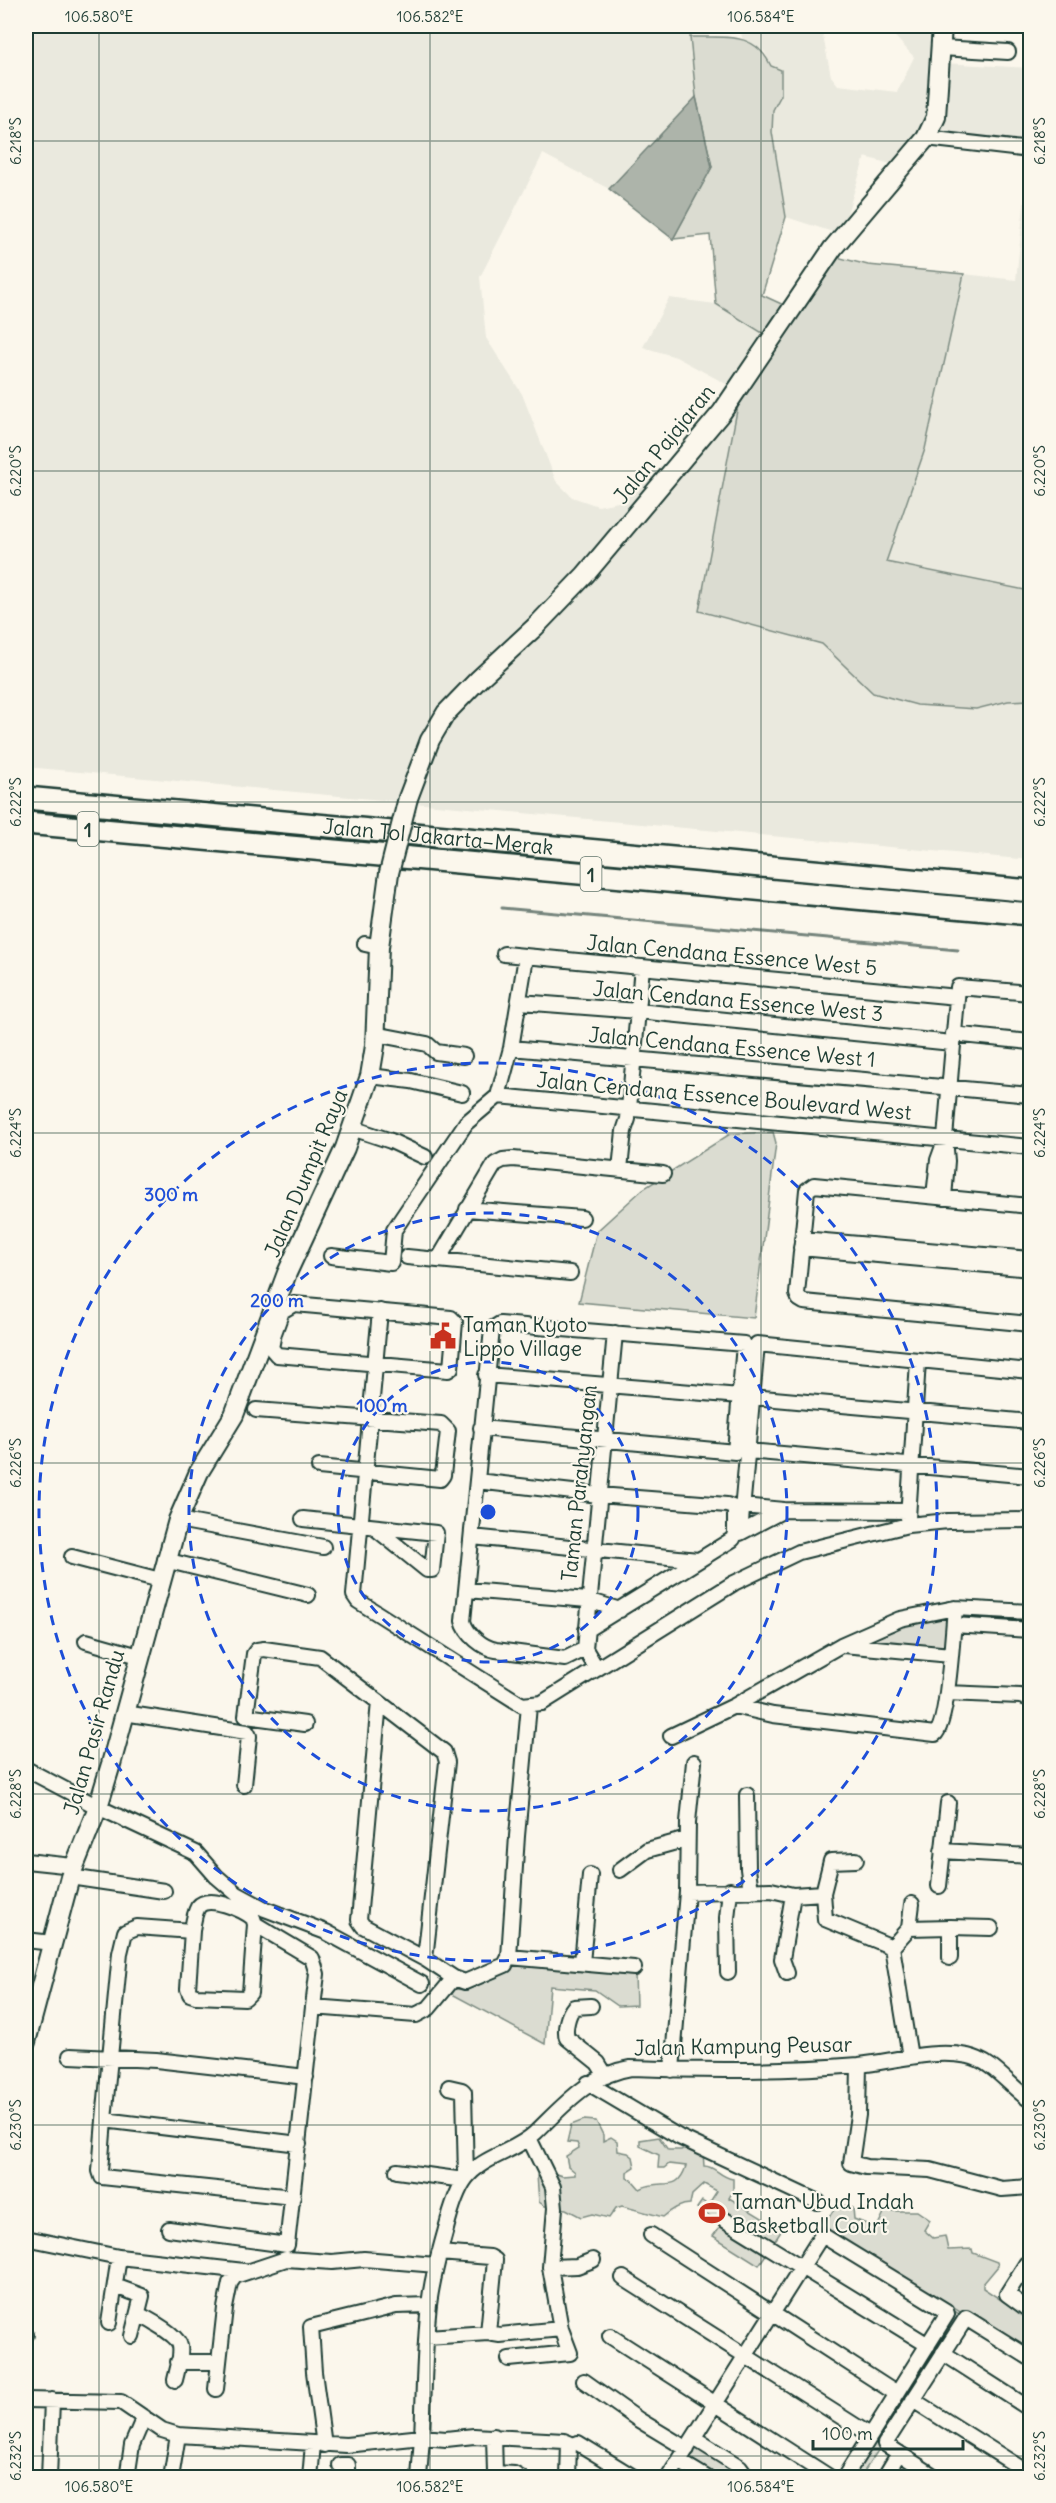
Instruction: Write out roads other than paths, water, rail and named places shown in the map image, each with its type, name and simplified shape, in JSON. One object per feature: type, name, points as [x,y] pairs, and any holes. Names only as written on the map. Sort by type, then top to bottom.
[{"type":"highway","name":"Jalan Tol Jakarta–Merak","points":[[26,798],[1030,891]]},
{"type":"highway","name":"Jalan Tol Jakarta–Merak","points":[[26,823],[1030,914]]},
{"type":"main road","name":"Jalan Pajajaran","points":[[389,873],[408,798],[430,740],[446,713],[536,627],[585,575],[722,412],[833,248],[926,138],[936,117],[942,26]]},
{"type":"main road","name":"Jalan Dumpit Raya","points":[[199,1472],[234,1414],[287,1274],[318,1210],[352,1128],[370,1076],[375,1034],[372,945],[389,873]]},
{"type":"main road","name":"Jalan Pasir Randu","points":[[26,2042],[71,1872],[98,1807],[165,1560],[178,1520],[199,1472]]},
{"type":"street","points":[[941,48],[1008,52]]},
{"type":"street","points":[[926,138],[1030,150]]},
{"type":"street","name":"Jalan Cendana Essence West 5","points":[[504,954],[957,997]]},
{"type":"street","points":[[331,1256],[391,1263],[394,1230],[466,1123],[498,1096],[511,1048],[526,957]]},
{"type":"street","points":[[624,1170],[624,1131],[629,1114],[642,967]]},
{"type":"street","points":[[939,1197],[947,1161],[945,1138],[958,987],[1030,993]]},
{"type":"street","name":"Jalan Cendana Essence West 3","points":[[520,1002],[953,1039],[1030,1042]]},
{"type":"street","points":[[375,1034],[427,1044],[436,1052],[464,1056]]},
{"type":"street","name":"Jalan Cendana Essence West 1","points":[[511,1048],[1030,1095]]},
{"type":"street","points":[[370,1076],[411,1081],[462,1093]]},
{"type":"street","name":"Jalan Cendana Essence Boulevard West","points":[[498,1096],[629,1114],[945,1138],[1030,1147]]},
{"type":"street","points":[[352,1128],[391,1140],[425,1157]]},
{"type":"street","points":[[438,1260],[495,1164],[502,1160],[513,1159],[663,1174]]},
{"type":"street","points":[[1030,1206],[809,1186],[797,1294],[804,1302],[1030,1324]]},
{"type":"street","points":[[467,1209],[582,1218]]},
{"type":"street","points":[[802,1243],[928,1255],[1030,1269]]},
{"type":"street","points":[[928,1255],[1030,1259]]},
{"type":"street","points":[[407,1257],[570,1273]]},
{"type":"street","points":[[294,1304],[453,1319],[455,1322],[451,1366],[448,1370],[374,1364],[283,1357],[273,1353],[271,1342],[282,1311],[294,1304]]},
{"type":"street","points":[[380,1311],[368,1418],[354,1595],[358,1601],[518,1703],[529,1706],[542,1703],[756,1572],[799,1552],[908,1525],[948,1521],[1030,1520]]},
{"type":"street","points":[[597,1669],[585,1649],[565,1659],[487,1648],[465,1627],[463,1621],[490,1333],[496,1325],[744,1344],[748,1451],[741,1533],[784,1510]]},
{"type":"street","name":"Taman Parahyangan","points":[[585,1649],[615,1333]]},
{"type":"street","points":[[481,1428],[735,1452],[757,1344],[1030,1371]]},
{"type":"street","points":[[908,1525],[918,1361]]},
{"type":"street","points":[[486,1375],[1030,1422]]},
{"type":"street","points":[[256,1410],[441,1424],[448,1431],[443,1475],[440,1479],[319,1467]]},
{"type":"street","points":[[748,1451],[1030,1476]]},
{"type":"street","points":[[477,1481],[599,1495],[731,1506],[736,1511],[735,1536],[586,1630]]},
{"type":"street","points":[[743,1506],[784,1510],[908,1511]]},
{"type":"street","points":[[303,1519],[375,1528]]},
{"type":"street","points":[[178,1520],[323,1546]]},
{"type":"street","points":[[472,1537],[698,1560]]},
{"type":"street","points":[[72,1557],[160,1580]]},
{"type":"street","points":[[165,1560],[308,1595]]},
{"type":"street","points":[[467,1590],[588,1600],[620,1610]]},
{"type":"street","points":[[734,1706],[773,1715],[935,1734],[941,1725],[947,1693],[955,1608]]},
{"type":"street","points":[[671,1736],[734,1706],[841,1645],[900,1619],[955,1608],[1030,1612]]},
{"type":"street","points":[[954,1625],[1030,1630]]},
{"type":"street","points":[[86,1641],[139,1656]]},
{"type":"street","points":[[841,1645],[951,1655]]},
{"type":"street","points":[[305,1724],[246,1716],[254,1654],[257,1650],[264,1648],[320,1658],[444,1752],[447,1757],[425,1959]]},
{"type":"street","points":[[947,1693],[1020,1696],[1030,1699]]},
{"type":"street","points":[[379,1702],[358,1915],[363,1926],[425,1959],[450,1982],[465,1982],[504,1965],[509,1957],[529,1706]]},
{"type":"street","points":[[124,1713],[247,1732],[249,1736],[243,1785]]},
{"type":"street","points":[[672,2070],[687,1892],[687,1839],[694,1762]]},
{"type":"street","points":[[26,1769],[98,1807],[196,1853],[216,1876],[237,1894],[265,1909],[326,1932],[422,1984]]},
{"type":"street","points":[[747,1795],[748,1869],[751,1891]]},
{"type":"street","points":[[939,1886],[948,1803]]},
{"type":"street","points":[[620,1870],[647,1850],[687,1839]]},
{"type":"street","points":[[942,1851],[1030,1856]]},
{"type":"street","points":[[855,1860],[831,1861],[823,1893],[825,1919],[892,1947]]},
{"type":"street","points":[[26,1861],[164,1891]]},
{"type":"street","points":[[582,1963],[590,1875]]},
{"type":"street","points":[[728,1971],[727,1918],[730,1890]]},
{"type":"street","points":[[687,1892],[771,1890],[793,1895],[823,1893]]},
{"type":"street","points":[[788,1972],[782,1959],[793,1895]]},
{"type":"street","points":[[169,2229],[287,2245],[316,1974],[312,1958],[255,1924],[249,1915],[221,1903],[204,1902],[198,1907],[192,1932],[188,1989],[190,1994],[196,1996],[245,1998],[250,1993],[255,1924]]},
{"type":"street","points":[[892,1947],[909,1928],[912,1904]]},
{"type":"street","points":[[192,1932],[137,1927],[125,1932],[120,1953],[109,2057],[100,2171],[102,2177],[293,2197]]},
{"type":"street","points":[[950,1927],[950,1958]]},
{"type":"street","points":[[909,1928],[991,1928]]},
{"type":"street","points":[[26,1940],[52,1943]]},
{"type":"street","points":[[892,1947],[910,2057]]},
{"type":"street","points":[[509,1957],[634,1968]]},
{"type":"street","points":[[313,2007],[416,2015],[429,2008],[450,1982]]},
{"type":"street","points":[[591,2006],[573,2007],[565,2033],[567,2038],[598,2063],[606,2076]]},
{"type":"street","points":[[70,2055],[306,2077]]},
{"type":"street","name":"Jalan Kampung Peusar","points":[[465,2179],[483,2164],[530,2138],[588,2083],[619,2070],[631,2068],[762,2069],[859,2065],[939,2055],[967,2056],[980,2060],[1030,2100]]},
{"type":"street","points":[[859,2065],[858,2115],[850,2163],[866,2167],[930,2170],[1002,2189],[1030,2187]]},
{"type":"street","points":[[588,2083],[679,2137],[818,2202]]},
{"type":"street","points":[[419,2478],[429,2305],[450,2213],[465,2179],[464,2092],[449,2087]]},
{"type":"street","points":[[104,2120],[299,2144]]},
{"type":"street","points":[[509,2360],[570,2353],[561,2329],[550,2267],[555,2208],[554,2187],[530,2138]]},
{"type":"street","points":[[398,2171],[465,2179]]},
{"type":"street","points":[[725,2220],[928,2345]]},
{"type":"street","points":[[651,2235],[897,2394]]},
{"type":"street","points":[[668,2478],[822,2235],[947,2313],[844,2478]]},
{"type":"street","points":[[26,2238],[119,2257],[244,2271]]},
{"type":"street","points":[[109,2323],[119,2257]]},
{"type":"street","points":[[216,2389],[230,2283],[235,2276],[244,2271],[286,2259],[332,2262],[364,2259],[490,2257],[495,2260],[488,2332]]},
{"type":"street","points":[[550,2267],[577,2266],[593,2260]]},
{"type":"street","points":[[1030,2261],[1007,2294],[1030,2311]]},
{"type":"street","points":[[623,2278],[870,2435]]},
{"type":"street","points":[[115,2286],[142,2296],[132,2336]]},
{"type":"street","points":[[310,2478],[319,2444],[311,2327],[396,2306],[429,2305]]},
{"type":"street","points":[[138,2314],[159,2326],[178,2341],[180,2347],[175,2380]]},
{"type":"street","points":[[937,2478],[885,2444],[966,2318],[1030,2358]]},
{"type":"street","points":[[427,2337],[488,2332],[500,2335],[561,2329]]},
{"type":"street","points":[[610,2336],[831,2478]]},
{"type":"street","points":[[943,2353],[1030,2409]]},
{"type":"street","points":[[178,2362],[219,2362]]},
{"type":"street","points":[[584,2381],[639,2420],[726,2457],[740,2467],[748,2478]]},
{"type":"street","points":[[26,2400],[121,2402],[162,2430],[178,2435],[346,2445],[422,2437],[541,2438],[569,2443],[568,2478]]},
{"type":"street","points":[[49,2478],[52,2400]]},
{"type":"street","points":[[913,2400],[1030,2474]]},
{"type":"street","points":[[127,2478],[132,2445],[144,2417]]},
{"type":"street","points":[[171,2478],[178,2435]]},
{"type":"street","points":[[494,2436],[495,2473],[514,2474],[520,2478]]},
{"type":"street","points":[[579,2443],[635,2478]]},
{"type":"street","points":[[884,2478],[898,2453]]},
{"type":"street","points":[[679,2461],[707,2478]]},
{"type":"street","points":[[340,2465],[348,2465],[348,2478]]},
{"type":"waterway","points":[[502,908],[958,950]]},
{"type":"place","name":"Taman Kyoto Lippo Village","points":[[443,1336]]},
{"type":"place","name":"Taman Ubud Indah Basketball Court","points":[[712,2213]]}]
